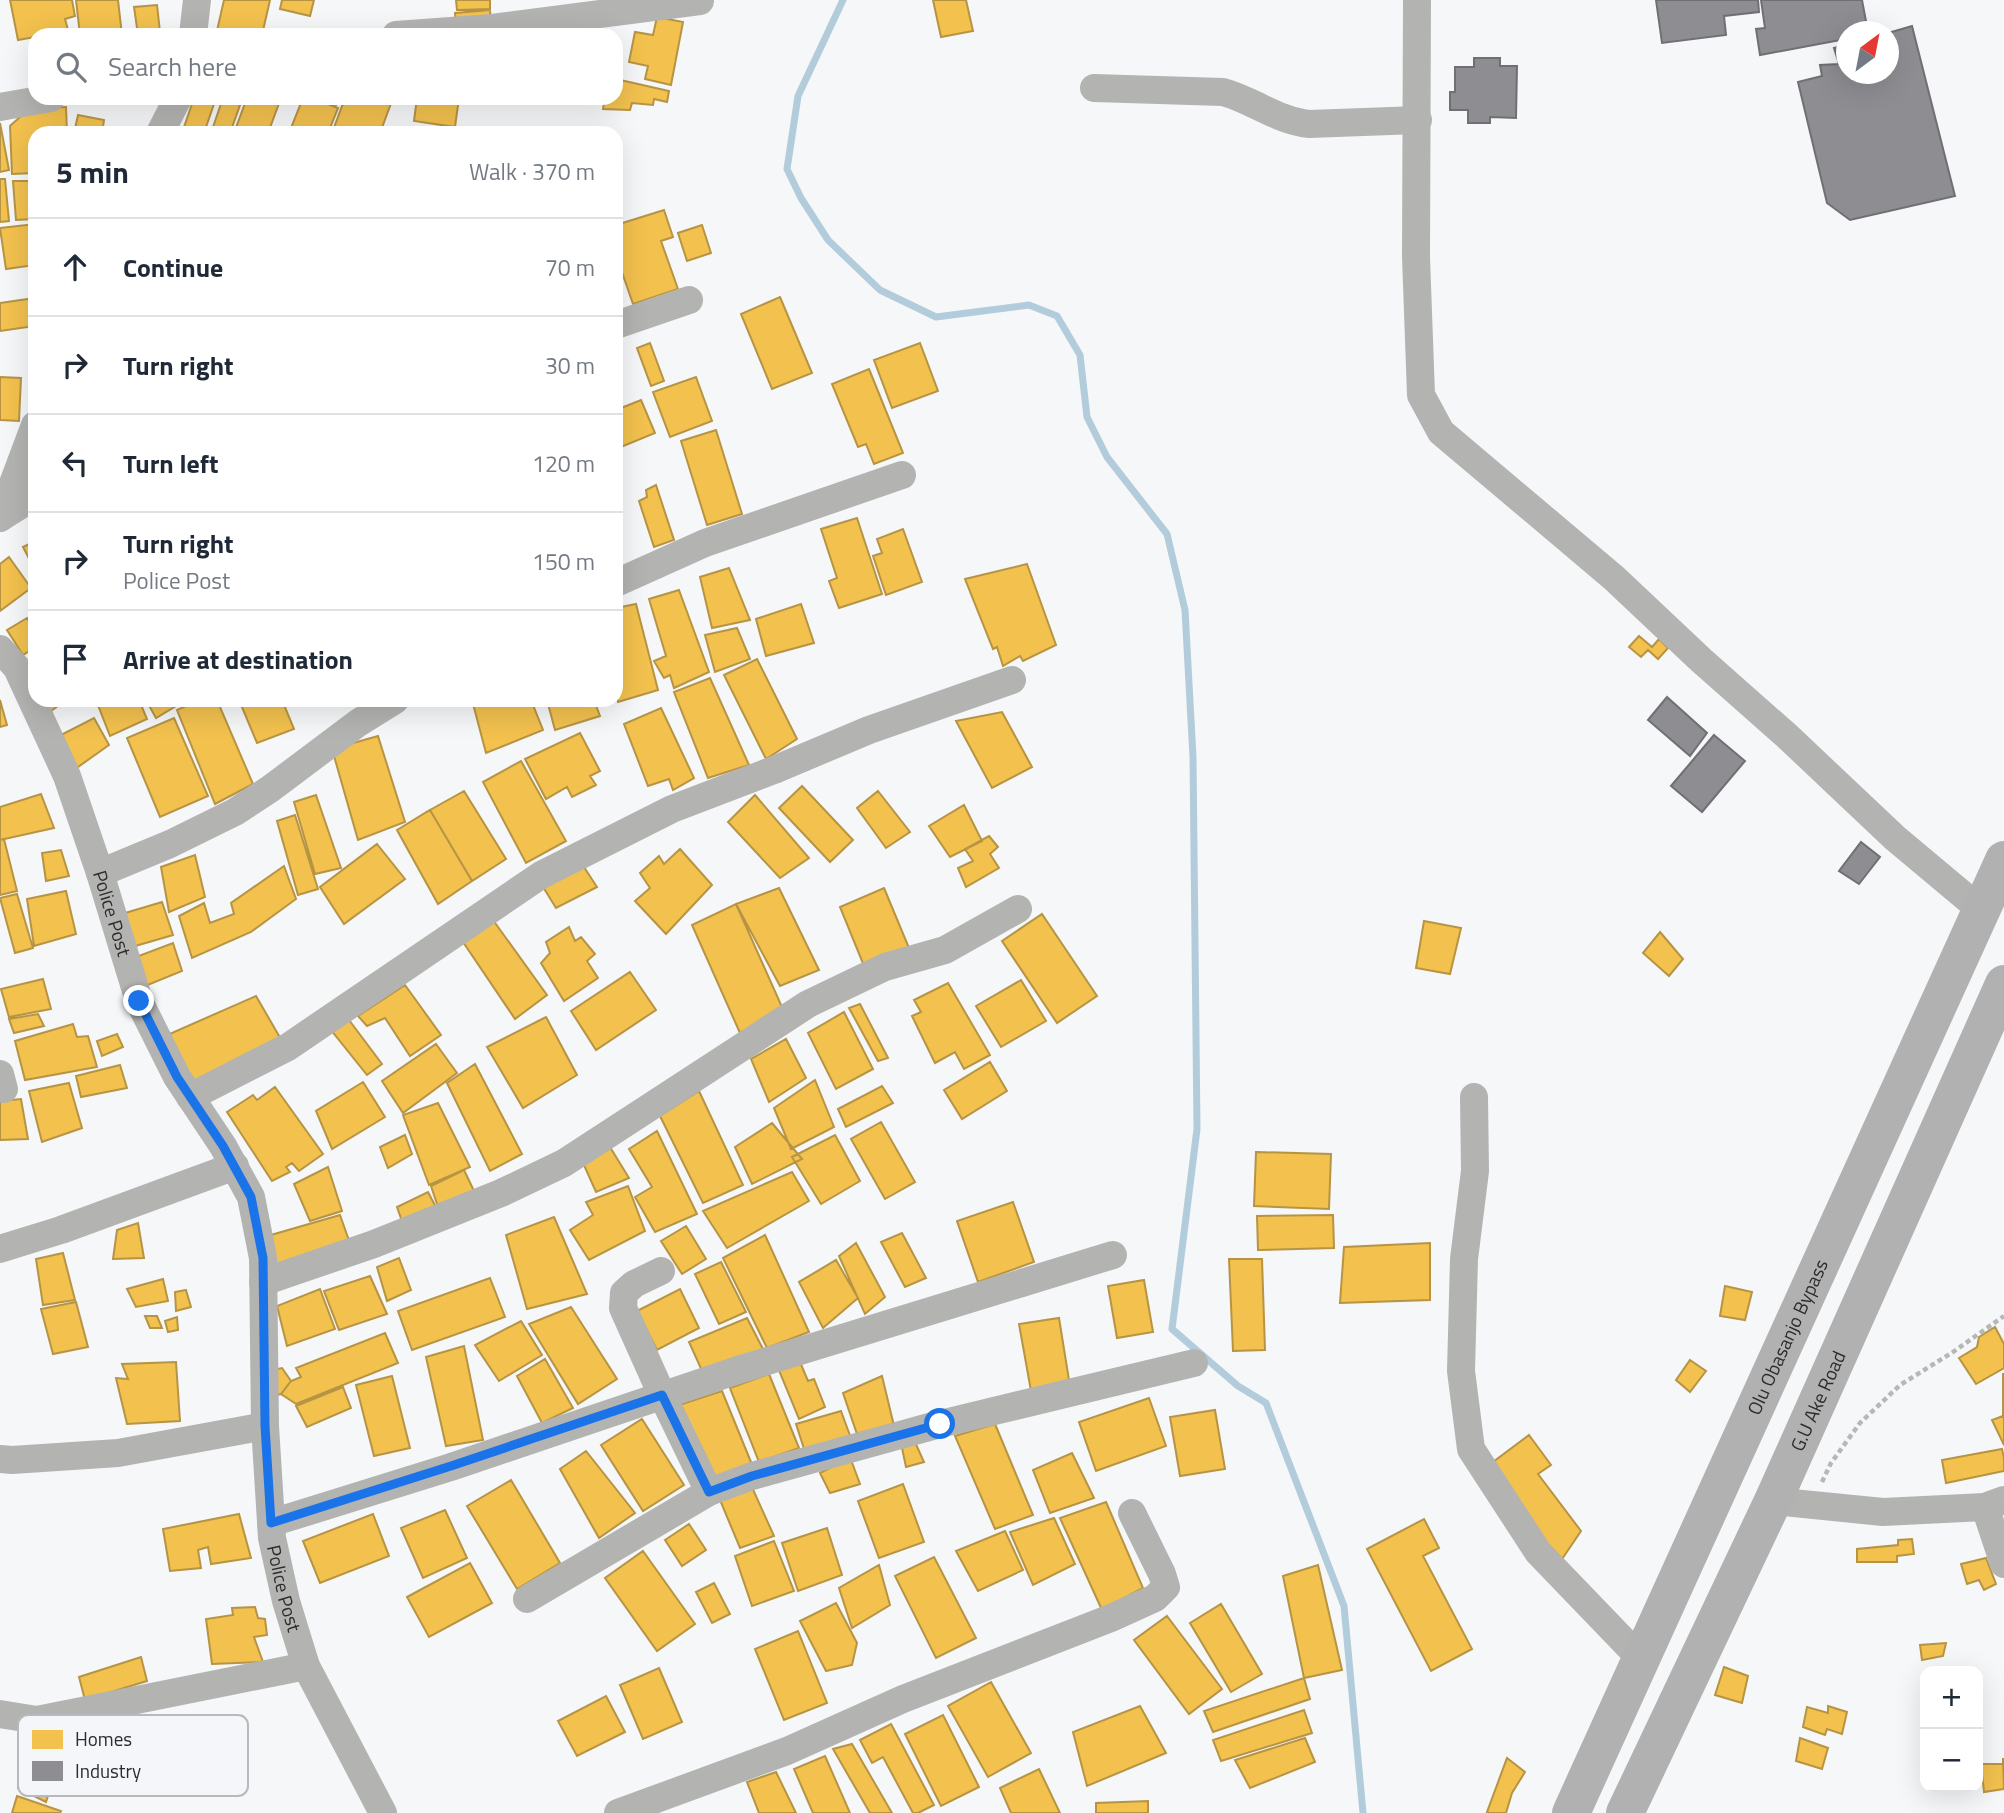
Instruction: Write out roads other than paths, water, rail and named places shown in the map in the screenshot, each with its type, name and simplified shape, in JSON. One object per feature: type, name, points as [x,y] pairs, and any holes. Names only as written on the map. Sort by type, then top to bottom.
[{"type":"main road","name":"Olu Obasanjo Bypass","points":[[1571,1813],[2004,860]]},
{"type":"main road","name":"G.U Ake Road","points":[[1625,1813],[1792,1503],[2004,984]]},
{"type":"street","points":[[194,28],[197,0]]},
{"type":"street","points":[[1417,0],[1416,257],[1420,395],[1441,432],[1614,578],[1895,838],[1981,910]]},
{"type":"street","points":[[492,28],[700,1]]},
{"type":"street","points":[[1094,88],[1223,92],[1296,123],[1418,120]]},
{"type":"street","points":[[0,107],[28,102]]},
{"type":"street","points":[[164,126],[174,105]]},
{"type":"street","points":[[623,322],[689,300]]},
{"type":"street","points":[[28,444],[0,518],[28,500]]},
{"type":"street","points":[[623,580],[705,543],[902,475]]},
{"type":"street","name":"Police Post","points":[[17,657],[28,683]]},
{"type":"street","points":[[190,1097],[288,1047],[541,875],[672,809],[869,730],[1012,680]]},
{"type":"street","name":"Police Post","points":[[38,707],[67,776],[139,1001],[177,1077],[235,1166],[251,1197],[263,1258],[265,1426],[272,1538],[286,1601],[306,1666],[383,1813]]},
{"type":"street","points":[[100,873],[170,844],[235,812],[384,707]]},
{"type":"street","points":[[264,1282],[374,1244],[501,1193],[554,1168],[808,1004],[885,967],[946,950],[1018,909]]},
{"type":"street","points":[[1474,1097],[1475,1171],[1464,1259],[1461,1371],[1471,1449],[1538,1552],[1641,1659]]},
{"type":"street","points":[[0,1249],[61,1230],[235,1166]]},
{"type":"street","points":[[271,1523],[738,1370],[1113,1255]]},
{"type":"street","points":[[661,1270],[634,1284],[624,1293],[623,1308],[709,1492]]},
{"type":"street","points":[[527,1600],[709,1492],[752,1476],[940,1424],[1194,1363]]},
{"type":"street","points":[[0,1459],[118,1453],[265,1426]]},
{"type":"street","points":[[1792,1503],[1884,1512],[1994,1503],[2004,1564]]},
{"type":"street","points":[[618,1813],[787,1751],[904,1699],[1111,1618],[1155,1598],[1166,1587],[1132,1514]]},
{"type":"street","points":[[62,1715],[306,1666]]},
{"type":"street","points":[[0,1714],[18,1717]]},
{"type":"waterway","points":[[843,0],[798,96],[787,169],[801,198],[828,240],[880,290],[936,317],[1029,305],[1057,316],[1080,355],[1087,417],[1107,457],[1167,534],[1185,610],[1193,757],[1197,1129],[1172,1329],[1238,1386],[1266,1403],[1344,1606],[1363,1813]]}]
